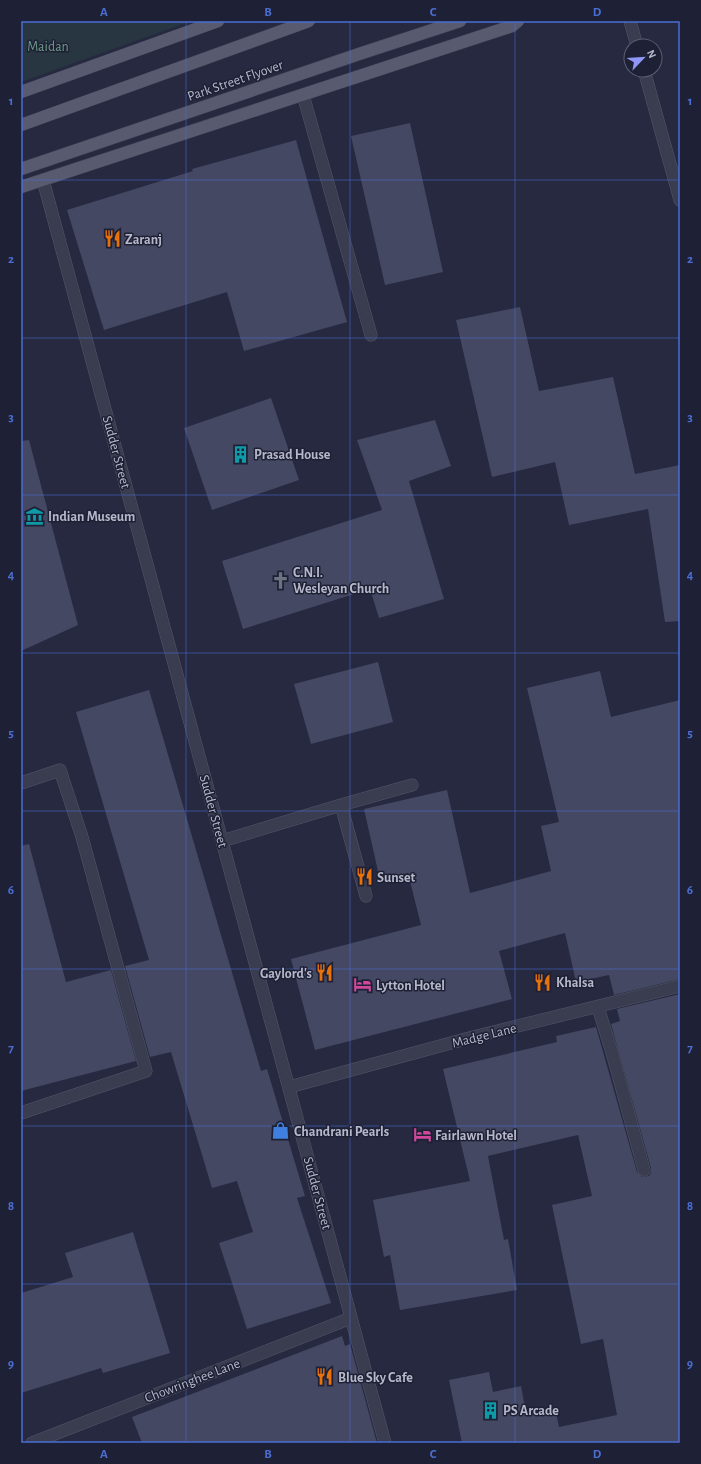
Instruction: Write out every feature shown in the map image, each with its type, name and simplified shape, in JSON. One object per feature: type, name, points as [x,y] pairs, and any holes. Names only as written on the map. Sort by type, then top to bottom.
[{"type":"main road","points":[[21,92],[218,21]]},
{"type":"main road","points":[[21,125],[309,21]]},
{"type":"main road","name":"Park Street Flyover","points":[[21,169],[460,21]]},
{"type":"main road","points":[[21,187],[512,26],[518,21]]},
{"type":"street","points":[[630,21],[635,38]]},
{"type":"street","points":[[646,78],[680,200]]},
{"type":"street","points":[[303,95],[371,335]]},
{"type":"street","name":"Sudder Street","points":[[43,180],[385,1443]]},
{"type":"street","points":[[21,783],[60,770],[82,837],[146,1071],[21,1112]]},
{"type":"street","points":[[222,840],[412,785]]},
{"type":"street","points":[[340,806],[366,896]]},
{"type":"street","name":"Madge Lane","points":[[289,1087],[473,1038],[680,986]]},
{"type":"street","points":[[598,1007],[644,1170]]},
{"type":"street","name":"Chowringhee Lane","points":[[32,1443],[351,1318]]},
{"type":"green space","name":"Maidan","points":[[21,21],[191,21],[21,82]]},
{"type":"building","points":[[410,123],[443,272],[385,285],[351,136]]},
{"type":"building","points":[[296,140],[347,322],[244,351],[227,292],[104,330],[67,210],[193,171],[192,169]]},
{"type":"building","points":[[520,307],[539,391],[613,377],[635,474],[680,465],[680,621],[665,622],[648,509],[569,525],[555,462],[492,477],[456,320]]},
{"type":"building","name":"Prasad House","points":[[271,398],[299,480],[212,510],[184,428]]},
{"type":"building","points":[[435,420],[451,466],[409,481],[444,599],[379,618],[370,589],[243,629],[222,561],[382,510],[357,440]]},
{"type":"building","name":"Indian Museum","points":[[29,440],[78,625],[21,651],[21,441]]},
{"type":"building","points":[[378,662],[393,722],[311,744],[294,684]]},
{"type":"building","points":[[600,671],[611,717],[680,700],[680,979],[614,995],[609,975],[576,982],[565,933],[499,951],[512,999],[315,1050],[291,959],[421,925],[408,873],[380,880],[364,809],[447,790],[470,893],[551,871],[541,826],[559,822],[527,688]]},
{"type":"building","points":[[149,690],[261,1071],[267,1069],[305,1196],[297,1198],[331,1303],[247,1329],[219,1243],[253,1232],[237,1181],[212,1188],[171,1052],[150,1057],[125,966],[149,960],[76,712]]},
{"type":"building","points":[[29,844],[66,982],[111,970],[136,1061],[21,1091],[21,846]]},
{"type":"building","points":[[680,994],[680,1443],[462,1443],[449,1380],[489,1372],[493,1392],[521,1386],[526,1413],[555,1407],[559,1427],[617,1415],[603,1339],[581,1344],[552,1205],[592,1196],[578,1135],[488,1156],[504,1240],[508,1239],[517,1290],[400,1310],[390,1255],[384,1257],[373,1200],[470,1181],[443,1069],[557,1042],[556,1036],[596,1027],[637,1172],[642,1177],[649,1176],[651,1168],[611,1024],[620,1021],[617,1009]]},
{"type":"building","points":[[133,1232],[170,1353],[103,1373],[101,1368],[21,1393],[21,1293],[73,1277],[65,1253]]},
{"type":"building","points":[[342,1336],[345,1346],[350,1344],[377,1443],[142,1443],[132,1417]]},
{"type":"place","name":"Zaranj","points":[[112,239]]},
{"type":"place","name":"Prasad House","points":[[241,454]]},
{"type":"place","name":"Indian Museum","points":[[35,516]]},
{"type":"place","name":"C.N.I. Wesleyan Church","points":[[280,580]]},
{"type":"place","name":"Sunset","points":[[364,877]]},
{"type":"place","name":"Gaylord's","points":[[325,973]]},
{"type":"place","name":"Khalsa","points":[[543,982]]},
{"type":"place","name":"Lytton Hotel","points":[[363,985]]},
{"type":"place","name":"Chandrani Pearls","points":[[281,1131]]},
{"type":"place","name":"Fairlawn Hotel","points":[[422,1135]]},
{"type":"place","name":"Blue Sky Cafe","points":[[325,1377]]},
{"type":"place","name":"PS Arcade","points":[[490,1410]]}]
